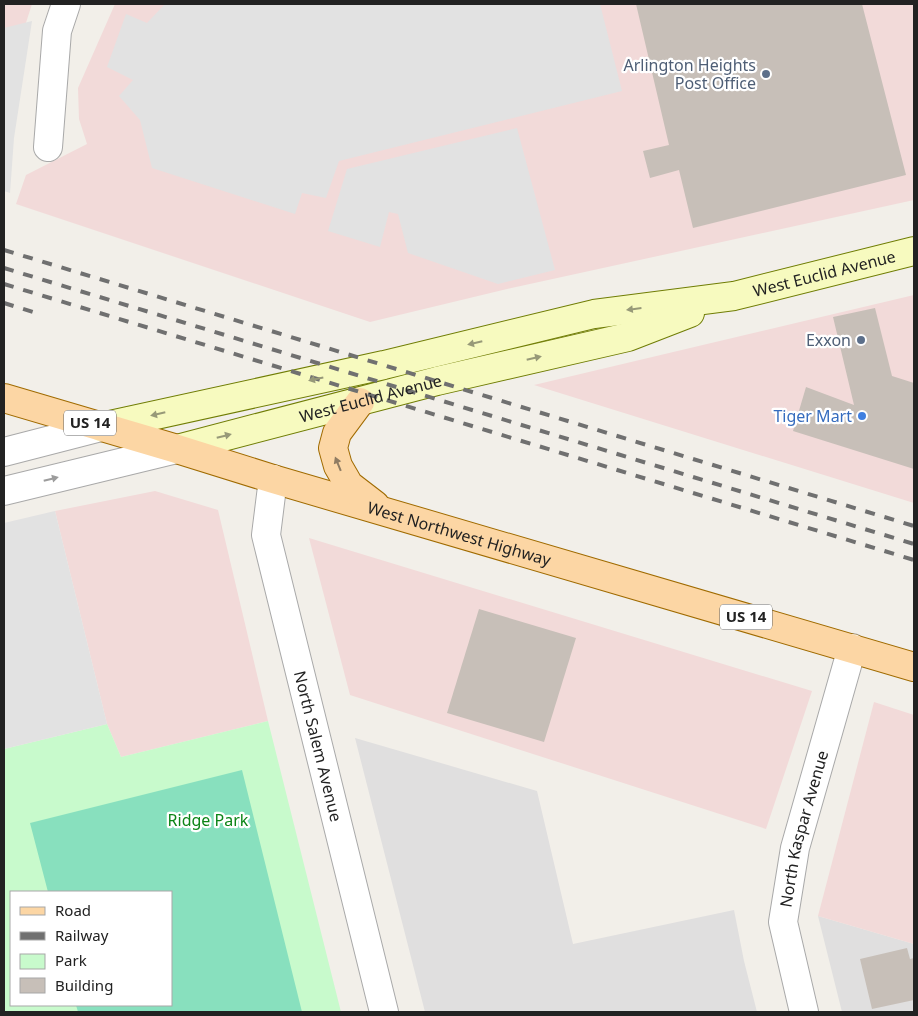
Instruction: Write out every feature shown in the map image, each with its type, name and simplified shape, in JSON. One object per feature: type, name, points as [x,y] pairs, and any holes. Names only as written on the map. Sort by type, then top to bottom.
[{"type":"main road","name":"West Euclid Avenue","points":[[101,427],[403,360],[594,314],[734,296],[914,251]]},
{"type":"main road","name":"West Euclid Avenue","points":[[177,448],[437,381],[628,337],[734,296]]},
{"type":"main road","name":"West Northwest Highway","points":[[4,398],[914,667]]},
{"type":"main road","points":[[360,402],[337,433],[333,448],[338,466],[349,485],[382,511]]},
{"type":"street","points":[[48,146],[57,31],[66,4]]},
{"type":"street","name":"West Euclid Avenue","points":[[4,452],[101,427]]},
{"type":"street","name":"West Euclid Avenue","points":[[4,491],[177,448]]},
{"type":"street","name":"North Salem Avenue","points":[[273,479],[266,535],[384,1012]]},
{"type":"street","name":"North Kaspar Avenue","points":[[804,1012],[783,922],[795,848],[852,648]]},
{"type":"shaded area","points":[[4,4],[32,4],[4,91]]},
{"type":"shaded area","points":[[115,4],[914,4],[914,200],[507,289],[370,322],[16,204],[26,175],[87,144],[79,119],[78,88]]},
{"type":"shaded area","points":[[165,4],[600,4],[622,91],[339,161],[326,198],[302,193],[295,214],[152,168],[140,120],[119,96],[133,80],[107,67],[126,14],[147,23]]},
{"type":"shaded area","points":[[32,21],[14,138],[10,193],[4,191],[4,28]]},
{"type":"shaded area","points":[[517,128],[555,270],[498,284],[408,253],[398,214],[389,212],[380,247],[328,231],[347,169]]},
{"type":"shaded area","points":[[914,295],[914,503],[534,385]]},
{"type":"shaded area","points":[[155,491],[218,510],[268,721],[121,757],[107,724],[55,511]]},
{"type":"shaded area","points":[[55,511],[107,724],[4,749],[4,523]]},
{"type":"shaded area","points":[[309,538],[812,691],[766,829],[350,695]]},
{"type":"shaded area","points":[[874,702],[914,715],[914,944],[818,916]]},
{"type":"shaded area","points":[[355,738],[537,791],[573,944],[734,910],[757,1012],[425,1012]]},
{"type":"shaded area","points":[[818,916],[914,944],[914,1012],[842,1012]]},
{"type":"green space","name":"Ridge Park","points":[[268,721],[341,1012],[4,1012],[4,749],[107,724],[121,757]]},
{"type":"green space","points":[[242,770],[302,1012],[78,1012],[76,1006],[172,1006],[172,891],[48,891],[30,823]]},
{"type":"building","name":"Arlington Heights Post Office","points":[[636,4],[862,4],[906,175],[693,228],[679,170],[650,178],[643,151],[669,145]]},
{"type":"building","points":[[875,308],[892,376],[914,383],[914,469],[793,431],[806,387],[854,405],[833,317]]},
{"type":"building","points":[[479,609],[576,638],[544,742],[447,713]]},
{"type":"building","points":[[907,948],[910,959],[914,958],[914,1000],[872,1009],[860,959]]},
{"type":"railway","points":[[4,250],[914,526]]},
{"type":"railway","points":[[4,268],[914,544]]},
{"type":"railway","points":[[4,284],[914,560]]},
{"type":"railway","points":[[4,303],[36,313]]},
{"type":"place","name":"Arlington Heights Post Office","points":[[766,74]]},
{"type":"place","name":"Exxon","points":[[861,340]]},
{"type":"place","name":"Tiger Mart","points":[[862,416]]}]
